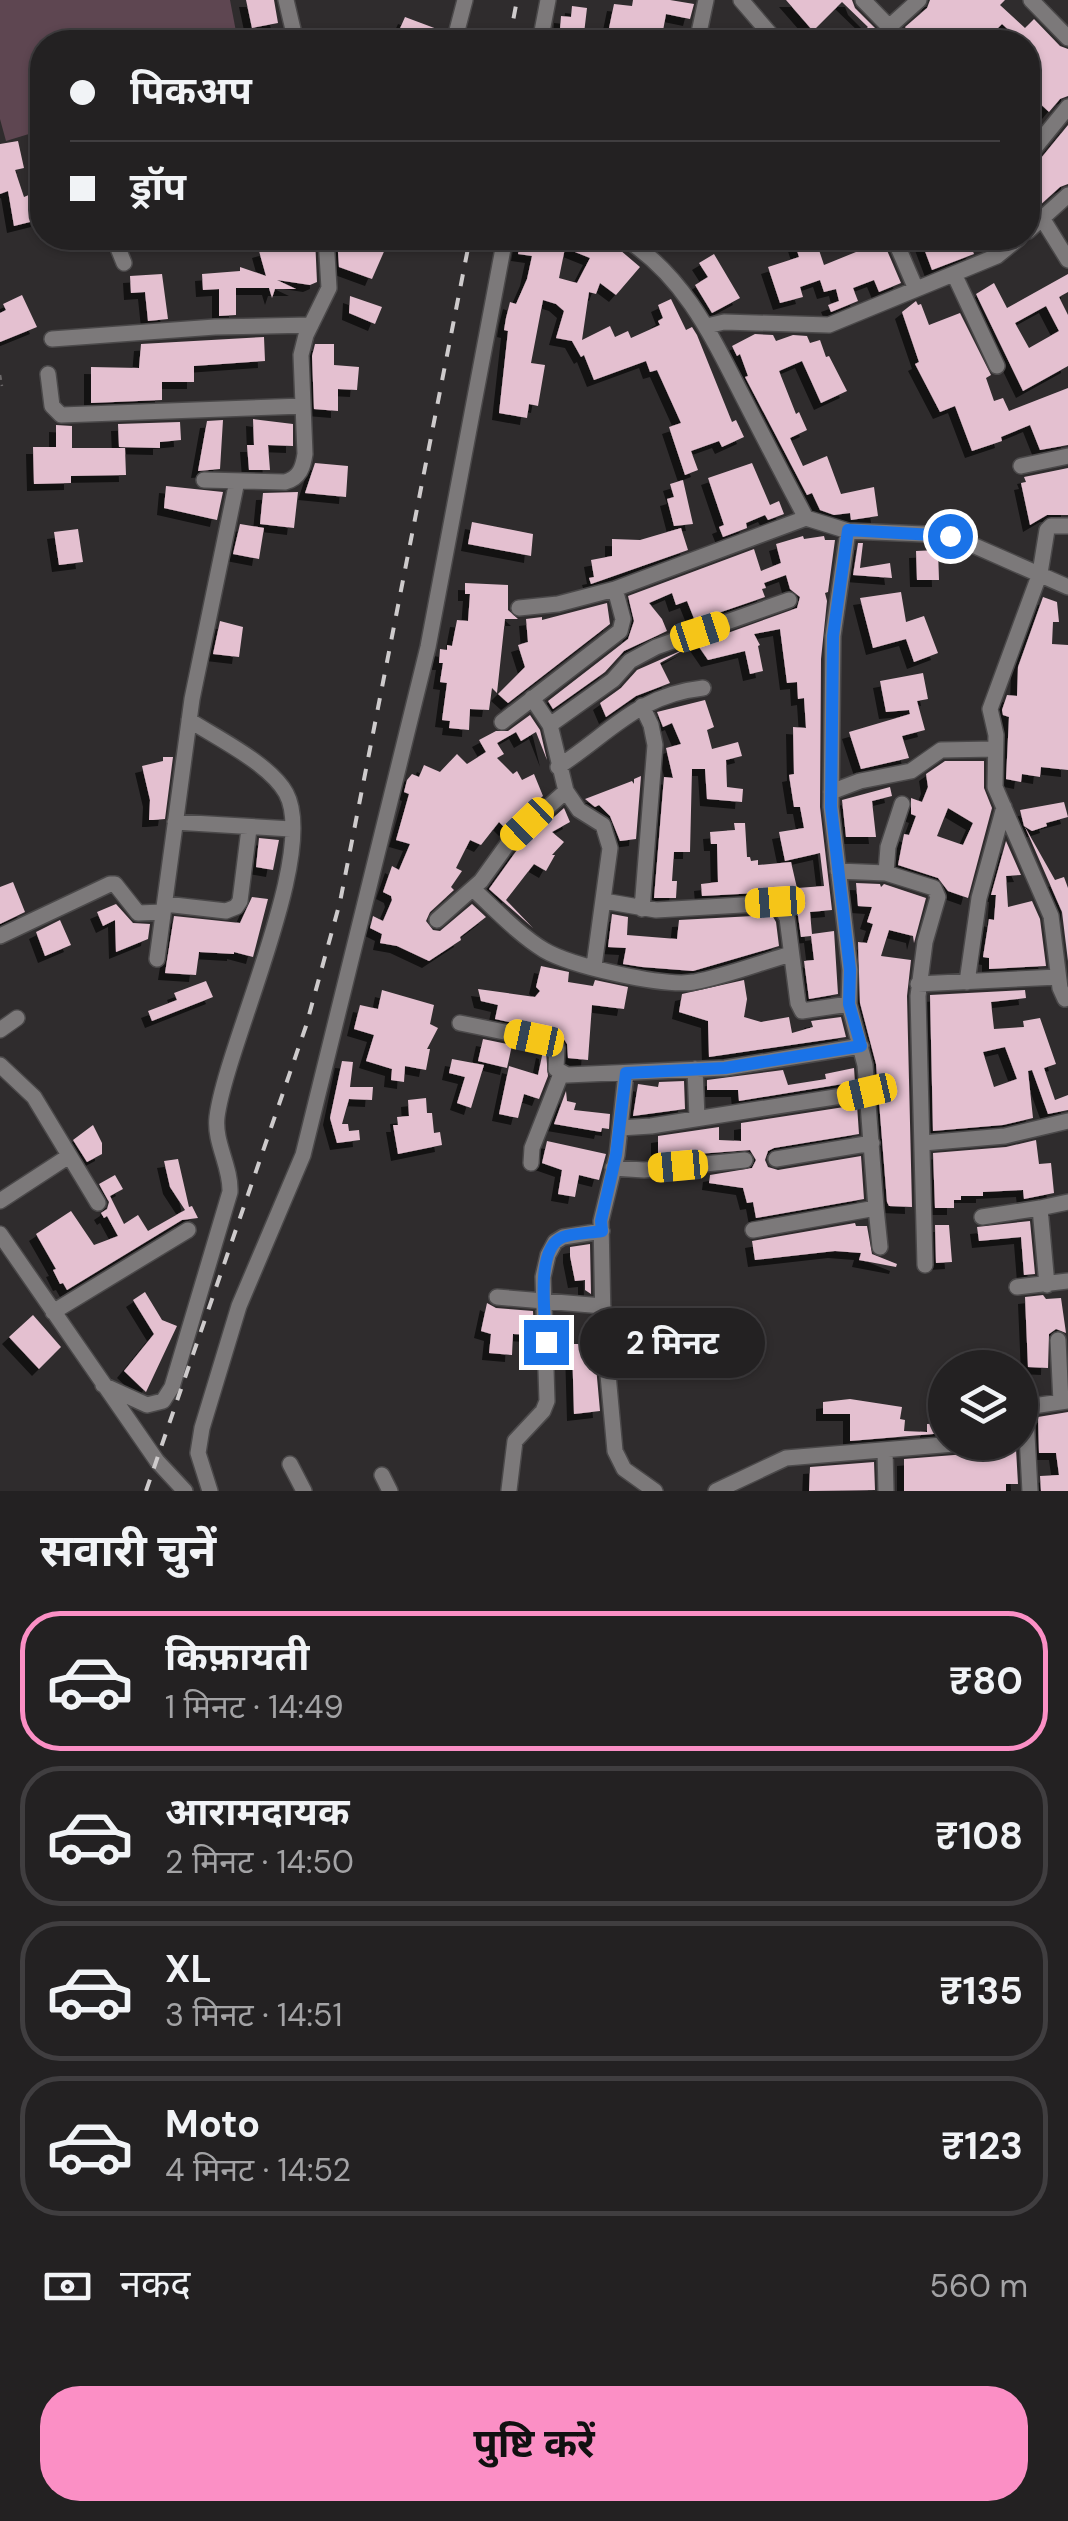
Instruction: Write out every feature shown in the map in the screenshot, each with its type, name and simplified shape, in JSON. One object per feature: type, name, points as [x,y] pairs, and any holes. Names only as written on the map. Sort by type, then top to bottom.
[{"type":"street","points":[[286,0],[293,30]]},
{"type":"street","points":[[457,30],[465,0]]},
{"type":"street","points":[[542,30],[548,0]]},
{"type":"street","points":[[699,30],[706,0]]},
{"type":"street","points":[[740,0],[766,30]]},
{"type":"street","points":[[862,0],[892,30]]},
{"type":"street","points":[[888,26],[920,0]]},
{"type":"street","points":[[1031,0],[1068,38]]},
{"type":"street","points":[[1040,142],[1068,108]]},
{"type":"street","points":[[1064,202],[1042,218],[1068,260]]},
{"type":"street","points":[[119,250],[124,264]]},
{"type":"street","points":[[204,480],[286,482],[297,477],[304,454],[301,356],[329,288],[327,250]]},
{"type":"street","points":[[210,1491],[198,1453],[202,1428],[239,1306],[303,1155],[428,647],[503,250]]},
{"type":"street","points":[[642,250],[674,278],[707,326],[806,518]]},
{"type":"street","points":[[899,250],[916,290]]},
{"type":"street","points":[[707,326],[724,322],[828,325],[1004,250]]},
{"type":"street","points":[[954,274],[996,366]]},
{"type":"street","points":[[52,340],[215,327],[311,325]]},
{"type":"street","points":[[48,374],[52,406],[61,415],[303,406]]},
{"type":"street","points":[[1021,466],[1068,456]]},
{"type":"street","points":[[156,959],[189,720],[213,584],[237,481]]},
{"type":"street","points":[[519,608],[558,604],[616,589],[806,518],[848,530],[950,536],[1068,587]]},
{"type":"street","points":[[1067,1001],[1058,977],[1051,916],[995,787],[996,735],[990,709],[1040,573],[1048,530],[1050,526],[1068,526]]},
{"type":"street","points":[[848,530],[833,636],[831,792],[850,970],[849,1004],[861,1046],[867,1092],[880,1247]]},
{"type":"street","points":[[502,722],[624,626],[616,589]]},
{"type":"street","points":[[550,724],[612,680],[630,661],[656,646],[789,600]]},
{"type":"street","points":[[558,768],[642,706],[664,694],[703,688]]},
{"type":"street","points":[[532,698],[550,724],[566,792],[578,810],[599,821],[610,848],[594,966]]},
{"type":"street","points":[[642,706],[655,745],[642,909]]},
{"type":"street","points":[[103,1385],[146,1405],[163,1401],[172,1387],[230,1192],[216,1121],[231,1056],[277,919],[291,830],[291,807],[278,782],[189,720]]},
{"type":"street","points":[[831,792],[911,771],[941,750],[995,749]]},
{"type":"street","points":[[437,920],[472,890],[509,842],[566,792]]},
{"type":"street","points":[[886,873],[888,847],[902,804]]},
{"type":"street","points":[[967,982],[974,920],[1004,807]]},
{"type":"street","points":[[175,822],[291,830]]},
{"type":"street","points":[[0,936],[110,884],[115,884],[138,913],[164,908],[226,911],[236,907],[249,829]]},
{"type":"street","points":[[838,871],[886,873],[937,892],[918,984],[924,1265]]},
{"type":"street","points":[[472,890],[542,949],[569,960],[678,984],[791,954]]},
{"type":"street","points":[[604,901],[642,909],[778,903],[787,918],[802,1011],[849,1004]]},
{"type":"street","points":[[918,984],[1058,977]]},
{"type":"street","points":[[0,1030],[18,1018]]},
{"type":"street","points":[[460,1022],[554,1042],[555,1066],[561,1074]]},
{"type":"street","points":[[561,1074],[695,1070],[861,1046]]},
{"type":"street","points":[[0,1065],[34,1098],[98,1203]]},
{"type":"street","points":[[695,1070],[697,1118]]},
{"type":"street","points":[[626,1073],[620,1128],[601,1221],[603,1306],[615,1451],[624,1469],[654,1491]]},
{"type":"street","points":[[530,1163],[532,1148],[561,1074]]},
{"type":"street","points":[[620,1128],[867,1092]]},
{"type":"street","points":[[923,1142],[1005,1136],[1068,1121]]},
{"type":"street","points":[[776,1159],[872,1143]]},
{"type":"street","points":[[0,1201],[70,1156]]},
{"type":"street","points":[[613,1168],[644,1170],[745,1160]]},
{"type":"street","points":[[982,1216],[1068,1202]]},
{"type":"street","points":[[754,1230],[876,1208]]},
{"type":"street","points":[[1040,1208],[1048,1285]]},
{"type":"street","points":[[52,1312],[188,1230]]},
{"type":"street","points":[[508,1490],[516,1441],[543,1411],[547,1400],[542,1277],[555,1242],[562,1237],[602,1231]]},
{"type":"street","points":[[0,1234],[157,1461],[185,1491]]},
{"type":"street","points":[[1017,1287],[1068,1281]]},
{"type":"street","points":[[497,1297],[603,1306]]},
{"type":"street","points":[[1038,1405],[1065,1401],[1058,1340]]},
{"type":"street","points":[[716,1491],[786,1458],[928,1446]]},
{"type":"street","points":[[885,1450],[886,1491]]},
{"type":"street","points":[[1026,1460],[1030,1491]]},
{"type":"street","points":[[290,1464],[304,1491]]},
{"type":"street","points":[[382,1474],[390,1491]]},
{"type":"path","points":[[0,375],[2,386]]},
{"type":"shaded area","points":[[0,0],[230,0],[236,30],[30,30],[30,134],[6,141],[0,119]]},
{"type":"building","points":[[246,0],[274,0],[278,23],[252,28]]},
{"type":"building","points":[[633,0],[694,4],[690,19],[666,14],[663,30],[609,30],[614,4],[632,6]]},
{"type":"building","points":[[786,0],[852,0],[877,30],[865,30],[868,27],[842,2],[812,30]]},
{"type":"building","points":[[930,0],[1005,0],[1000,5],[1025,28],[1034,19],[1060,46],[1068,49],[1068,96],[1049,112],[1040,104],[1040,30],[1009,30],[1002,24],[996,30],[907,30],[905,27],[927,8]]},
{"type":"building","points":[[572,6],[587,8],[584,30],[560,30],[561,16],[571,17]]},
{"type":"building","points":[[405,17],[440,30],[399,30]]},
{"type":"building","points":[[1068,125],[1068,184],[1040,205],[1040,159]]},
{"type":"building","points":[[18,141],[24,168],[15,170],[24,197],[30,194],[30,222],[14,226],[8,191],[0,194],[0,144]]},
{"type":"building","points":[[316,250],[317,282],[310,285],[277,280],[296,289],[275,289],[272,298],[269,288],[236,288],[236,315],[219,316],[219,289],[203,290],[202,274],[240,271],[240,267],[266,276],[259,251]]},
{"type":"building","points":[[338,250],[385,250],[372,279],[339,267]]},
{"type":"building","points":[[519,250],[565,250],[559,278],[577,283],[590,258],[570,250],[620,250],[640,267],[616,295],[600,283],[596,294],[589,292],[582,340],[610,326],[615,337],[628,331],[631,338],[660,325],[658,321],[663,318],[658,305],[671,299],[686,330],[692,327],[697,335],[732,422],[736,420],[744,437],[722,447],[719,441],[691,451],[698,470],[685,475],[669,427],[681,423],[657,370],[650,372],[646,361],[594,380],[584,355],[581,357],[572,341],[556,338],[564,311],[543,300],[531,363],[545,365],[538,406],[529,404],[527,418],[499,413],[506,318],[510,302],[516,304],[527,279],[532,256],[518,254]]},
{"type":"building","points":[[797,250],[819,250],[824,265],[861,250],[887,250],[901,283],[879,292],[874,280],[853,288],[858,301],[831,312],[828,305],[839,301],[836,289],[824,292],[820,280],[800,287],[803,297],[780,303],[768,267],[799,257]]},
{"type":"building","points":[[924,250],[972,250],[974,254],[932,270]]},
{"type":"building","points":[[714,254],[740,298],[712,313],[695,285],[708,277],[699,263]]},
{"type":"building","points":[[162,274],[168,319],[148,321],[145,292],[131,293],[130,276]]},
{"type":"building","points":[[1068,274],[1068,292],[1059,297],[1068,315],[1068,366],[1023,391],[976,294],[994,283],[1007,308]],"holes":[[[1046,306],[1059,331],[1029,348],[1015,323]]]},
{"type":"building","points":[[22,295],[37,327],[0,342],[0,313],[6,310],[3,304]]},
{"type":"building","points":[[350,296],[382,307],[375,324],[349,313]]},
{"type":"building","points":[[916,301],[929,325],[960,313],[991,375],[986,378],[994,401],[1003,398],[1009,411],[1068,388],[1068,445],[1040,450],[1030,425],[1001,437],[1002,441],[972,451],[955,406],[940,412],[915,364],[919,362],[902,312]]},
{"type":"building","points":[[755,334],[773,335],[776,341],[793,335],[807,336],[810,343],[820,340],[847,391],[821,403],[802,361],[779,371],[796,414],[799,412],[807,430],[790,438],[803,466],[827,456],[841,494],[874,487],[878,516],[851,520],[850,513],[834,515],[820,510],[812,493],[807,495],[745,377],[748,376],[740,354],[737,356],[732,346]]},
{"type":"building","points":[[264,337],[265,361],[194,366],[194,382],[162,382],[162,400],[91,403],[91,367],[139,368],[141,344]]},
{"type":"building","points":[[315,344],[334,344],[334,365],[359,367],[357,390],[338,389],[338,411],[314,409]]},
{"type":"building","points":[[253,419],[293,424],[293,446],[268,445],[270,470],[249,470],[247,445],[254,445]]},
{"type":"building","points":[[223,420],[220,469],[198,471],[207,421]]},
{"type":"building","points":[[180,422],[181,440],[160,442],[160,448],[119,447],[118,424]]},
{"type":"building","points":[[56,425],[72,426],[72,448],[125,448],[126,475],[71,476],[71,483],[34,484],[33,447],[56,447]]},
{"type":"building","points":[[315,463],[348,466],[346,497],[305,493]]},
{"type":"building","points":[[752,463],[770,505],[779,501],[784,514],[768,520],[765,515],[746,523],[747,528],[723,537],[719,527],[724,525],[708,478]]},
{"type":"building","points":[[1068,468],[1068,515],[1047,515],[1030,525],[1021,483],[1026,482],[1024,477]]},
{"type":"building","points":[[683,480],[693,524],[674,526],[667,499],[674,497],[670,484]]},
{"type":"building","points":[[166,486],[223,492],[217,520],[164,508]]},
{"type":"building","points":[[298,492],[294,528],[260,524],[263,493]]},
{"type":"building","points":[[472,522],[533,534],[531,556],[468,544]]},
{"type":"building","points":[[240,524],[264,528],[259,559],[233,554]]},
{"type":"building","points":[[681,528],[688,550],[591,584],[591,560],[612,556],[612,539],[640,540]]},
{"type":"building","points":[[78,529],[83,562],[59,565],[54,532]]},
{"type":"building","points":[[803,536],[835,540],[825,593],[821,659],[820,807],[832,910],[810,912],[812,934],[834,931],[838,994],[809,999],[804,961],[814,960],[811,936],[801,937],[798,916],[787,896],[777,892],[702,896],[701,884],[718,882],[717,844],[711,844],[710,832],[735,830],[734,823],[745,823],[747,857],[751,861],[758,860],[758,865],[791,862],[797,888],[824,886],[820,853],[785,861],[779,832],[804,828],[800,807],[794,807],[789,775],[794,774],[793,727],[806,728],[804,698],[798,699],[797,682],[787,683],[780,629],[754,634],[760,645],[763,671],[750,674],[745,651],[708,660],[697,644],[797,608],[800,597],[790,589],[786,575],[764,583],[765,597],[695,621],[687,601],[676,605],[672,593],[649,603],[667,631],[624,651],[605,672],[553,709],[548,701],[628,639],[634,621],[628,596],[754,549],[761,571],[781,563],[776,544]]},
{"type":"building","points":[[858,543],[863,543],[860,568],[890,563],[892,578],[853,575]]},
{"type":"building","points":[[938,550],[939,580],[917,580],[916,551]]},
{"type":"building","points":[[465,583],[508,585],[508,610],[518,619],[505,619],[497,693],[492,688],[489,710],[470,709],[469,730],[449,728],[450,721],[442,720],[447,683],[440,682],[443,663],[439,663],[440,649],[452,646],[457,620],[468,621],[470,594],[465,594]]},
{"type":"building","points":[[901,592],[906,622],[924,616],[938,653],[914,662],[906,639],[873,648],[860,598]]},
{"type":"building","points":[[1043,597],[1057,602],[1059,622],[1053,622],[1052,644],[1068,645],[1068,770],[1041,767],[1040,777],[1022,774],[1021,782],[1006,779],[1009,717],[1002,710],[1007,695],[1017,696],[1018,667]]},
{"type":"building","points":[[607,603],[610,624],[508,703],[498,694],[525,667],[518,645],[528,642],[526,619],[542,620]]},
{"type":"building","points":[[220,621],[243,627],[239,657],[213,654]]},
{"type":"building","points":[[687,648],[660,663],[670,683],[636,696],[606,717],[600,703],[637,670]]},
{"type":"building","points":[[923,673],[928,699],[917,701],[925,730],[902,736],[909,758],[861,769],[849,732],[910,714],[909,710],[886,712],[880,681]]},
{"type":"building","points":[[705,700],[714,727],[707,730],[712,749],[738,742],[742,756],[726,760],[727,787],[743,789],[742,802],[707,799],[705,769],[692,769],[690,852],[674,852],[672,881],[677,881],[676,898],[654,898],[664,777],[673,778],[666,748],[681,744],[672,723],[663,727],[657,712]]},
{"type":"building","points":[[530,715],[540,730],[547,760],[536,732],[521,741],[516,732],[497,743],[504,754],[497,758],[513,774],[517,771],[522,780],[534,774],[543,796],[506,829],[499,822],[481,845],[470,840],[456,868],[462,871],[451,887],[454,890],[430,912],[426,921],[433,930],[440,931],[472,904],[486,917],[429,961],[397,946],[380,943],[382,934],[370,928],[373,916],[383,921],[392,900],[383,892],[392,866],[399,870],[410,844],[396,840],[409,794],[404,792],[407,780],[412,774],[419,777],[424,765],[440,772],[457,754],[467,764],[486,752],[479,740],[496,731],[508,731]]},
{"type":"building","points":[[163,757],[173,757],[165,819],[149,820],[150,800],[142,766],[163,761]]},
{"type":"building","points":[[945,761],[984,761],[984,788],[992,808],[968,898],[948,891],[938,878],[898,865],[904,834],[909,835],[916,816],[911,814],[911,798],[922,802],[928,787],[926,774]],"holes":[[[948,808],[973,823],[963,845],[937,836]]]},
{"type":"building","points":[[641,776],[636,839],[620,841],[610,816],[585,799],[632,781],[634,784],[634,779]]},
{"type":"building","points":[[890,787],[892,796],[872,801],[876,837],[846,837],[842,800]]},
{"type":"building","points":[[1064,802],[1068,817],[1032,831],[1024,826],[1020,810]]},
{"type":"building","points":[[564,808],[570,822],[552,832],[564,842],[552,855],[546,871],[534,864],[506,900],[533,928],[489,889],[517,850]]},
{"type":"building","points":[[1025,827],[1055,880],[1064,877],[1068,888],[1068,961],[1062,912]]},
{"type":"building","points":[[259,838],[279,840],[273,870],[256,867]]},
{"type":"building","points":[[1006,841],[1021,875],[1006,876],[1008,907],[1032,901],[1040,919],[1046,966],[989,969],[989,958],[983,957],[989,919],[994,920],[996,895],[991,895]]},
{"type":"building","points":[[13,882],[25,912],[0,924],[0,887]]},
{"type":"building","points":[[856,883],[881,887],[884,884],[926,898],[914,943],[913,936],[889,930],[881,956],[911,960],[907,996],[912,1207],[889,1206],[887,1202],[876,1064],[860,1003],[858,942],[867,943],[873,924],[867,922],[872,907],[858,906]]},
{"type":"building","points":[[252,897],[268,899],[253,957],[234,952],[199,952],[196,975],[165,973],[174,916],[240,923]]},
{"type":"building","points":[[116,904],[133,923],[150,924],[148,939],[116,952],[115,920],[103,926],[97,912]]},
{"type":"building","points":[[612,914],[628,917],[627,935],[677,939],[679,920],[772,915],[779,946],[693,971],[623,964],[626,948],[608,947]]},
{"type":"building","points":[[60,920],[71,945],[45,956],[36,932]]},
{"type":"building","points":[[541,966],[569,972],[568,982],[593,986],[595,980],[628,987],[624,1009],[592,1005],[588,1060],[568,1058],[567,1044],[560,1033],[495,1019],[498,1005],[481,1001],[478,989],[535,997],[540,991],[536,987]]},
{"type":"building","points":[[744,980],[744,1017],[761,1022],[789,1017],[792,1033],[813,1027],[811,1021],[841,1017],[846,1037],[709,1057],[708,1021],[679,1012],[682,994]]},
{"type":"building","points":[[206,981],[213,997],[152,1021],[148,1011],[177,1000],[174,993]]},
{"type":"building","points":[[382,990],[434,1005],[430,1024],[438,1028],[427,1049],[426,1070],[405,1066],[404,1082],[391,1080],[392,1069],[366,1061],[374,1035],[354,1029],[360,1005],[378,1009]]},
{"type":"building","points":[[1025,990],[1026,998],[991,1002],[994,1029],[1024,1027],[1023,1021],[1040,1018],[1056,1064],[1044,1068],[1055,1100],[1068,1095],[1068,1110],[1048,1114],[1032,1070],[1028,1071],[1033,1118],[1003,1125],[933,1131],[930,995]],"holes":[[[1005,1047],[1017,1079],[994,1087],[983,1052]]]},
{"type":"building","points":[[483,1039],[512,1045],[507,1068],[478,1061]]},
{"type":"building","points":[[543,1051],[548,1076],[539,1099],[524,1094],[518,1118],[499,1114],[509,1066],[538,1075]]},
{"type":"building","points":[[452,1059],[484,1065],[471,1108],[457,1103],[465,1077],[449,1073]]},
{"type":"building","points":[[342,1061],[353,1062],[350,1087],[373,1087],[372,1100],[349,1099],[342,1124],[348,1124],[349,1131],[359,1130],[360,1140],[337,1143],[330,1118]]},
{"type":"building","points":[[854,1068],[855,1082],[739,1101],[738,1090],[707,1090],[707,1080],[783,1070],[788,1085],[826,1079],[825,1074]]},
{"type":"building","points":[[684,1081],[685,1109],[633,1116],[638,1084],[658,1087],[659,1082]]},
{"type":"building","points":[[566,1091],[567,1101],[576,1103],[574,1110],[610,1114],[609,1129],[602,1128],[601,1132],[554,1124]]},
{"type":"building","points":[[426,1098],[427,1113],[432,1113],[434,1133],[440,1132],[442,1145],[398,1154],[393,1125],[398,1125],[397,1117],[409,1116],[408,1100]]},
{"type":"building","points":[[857,1105],[859,1134],[774,1148],[765,1160],[768,1167],[778,1170],[861,1156],[864,1199],[756,1218],[753,1202],[747,1203],[743,1188],[709,1183],[710,1175],[752,1168],[756,1160],[750,1150],[658,1157],[658,1136],[719,1127],[719,1140],[741,1141],[741,1123]]},
{"type":"building","points":[[93,1125],[102,1143],[102,1154],[87,1162],[73,1140]]},
{"type":"building","points":[[1036,1140],[1039,1164],[1051,1163],[1054,1193],[1024,1199],[1023,1190],[983,1192],[983,1196],[961,1196],[961,1200],[954,1200],[954,1208],[935,1208],[933,1153],[1006,1147]]},
{"type":"building","points":[[547,1141],[606,1154],[599,1180],[579,1175],[575,1197],[558,1194],[562,1170],[542,1163]]},
{"type":"building","points":[[178,1159],[189,1207],[198,1218],[182,1220],[67,1290],[60,1284],[36,1234],[71,1211],[94,1245],[118,1236],[107,1216],[104,1218],[101,1213],[109,1202],[99,1184],[115,1175],[123,1189],[110,1196],[124,1224],[138,1215],[148,1231],[185,1210],[170,1187],[164,1161]]},
{"type":"building","points":[[1030,1221],[1035,1274],[1024,1275],[1021,1237],[979,1241],[977,1227]]},
{"type":"building","points":[[855,1223],[867,1226],[872,1254],[897,1264],[896,1267],[859,1260],[861,1253],[835,1251],[755,1260],[752,1241]]},
{"type":"building","points":[[935,1225],[949,1225],[952,1262],[936,1263]]},
{"type":"building","points":[[590,1244],[591,1294],[585,1290],[585,1280],[575,1281],[570,1256],[570,1247]]},
{"type":"building","points":[[145,1292],[162,1320],[177,1326],[146,1392],[124,1371],[154,1334],[133,1300]]},
{"type":"building","points":[[1025,1297],[1061,1298],[1066,1333],[1056,1329],[1049,1334],[1048,1368],[1038,1368],[1038,1350],[1027,1350]]},
{"type":"building","points":[[487,1303],[496,1308],[533,1311],[534,1335],[513,1334],[512,1355],[489,1353],[491,1334],[481,1331]]},
{"type":"building","points":[[33,1315],[61,1347],[39,1369],[9,1337]]},
{"type":"building","points":[[572,1344],[594,1344],[600,1411],[574,1414]]},
{"type":"building","points":[[850,1399],[902,1407],[904,1431],[927,1432],[928,1424],[928,1434],[850,1441],[850,1414],[823,1414],[823,1402]]},
{"type":"building","points":[[1068,1412],[1068,1491],[1041,1491],[1040,1476],[1059,1475],[1056,1453],[1039,1453],[1038,1417]]},
{"type":"building","points":[[904,1459],[1017,1460],[1018,1484],[1006,1484],[1006,1491],[904,1491]]},
{"type":"building","points":[[874,1462],[875,1490],[809,1491],[810,1467]]},
{"type":"railway","points":[[511,30],[517,0]]},
{"type":"railway","points":[[146,1491],[306,1026],[340,902],[468,250]]},
{"type":"route","points":[[546,1342],[542,1277],[548,1256],[562,1237],[602,1231],[626,1073],[725,1068],[861,1046],[849,1004],[850,970],[831,807],[833,636],[848,530],[950,536]]}]
